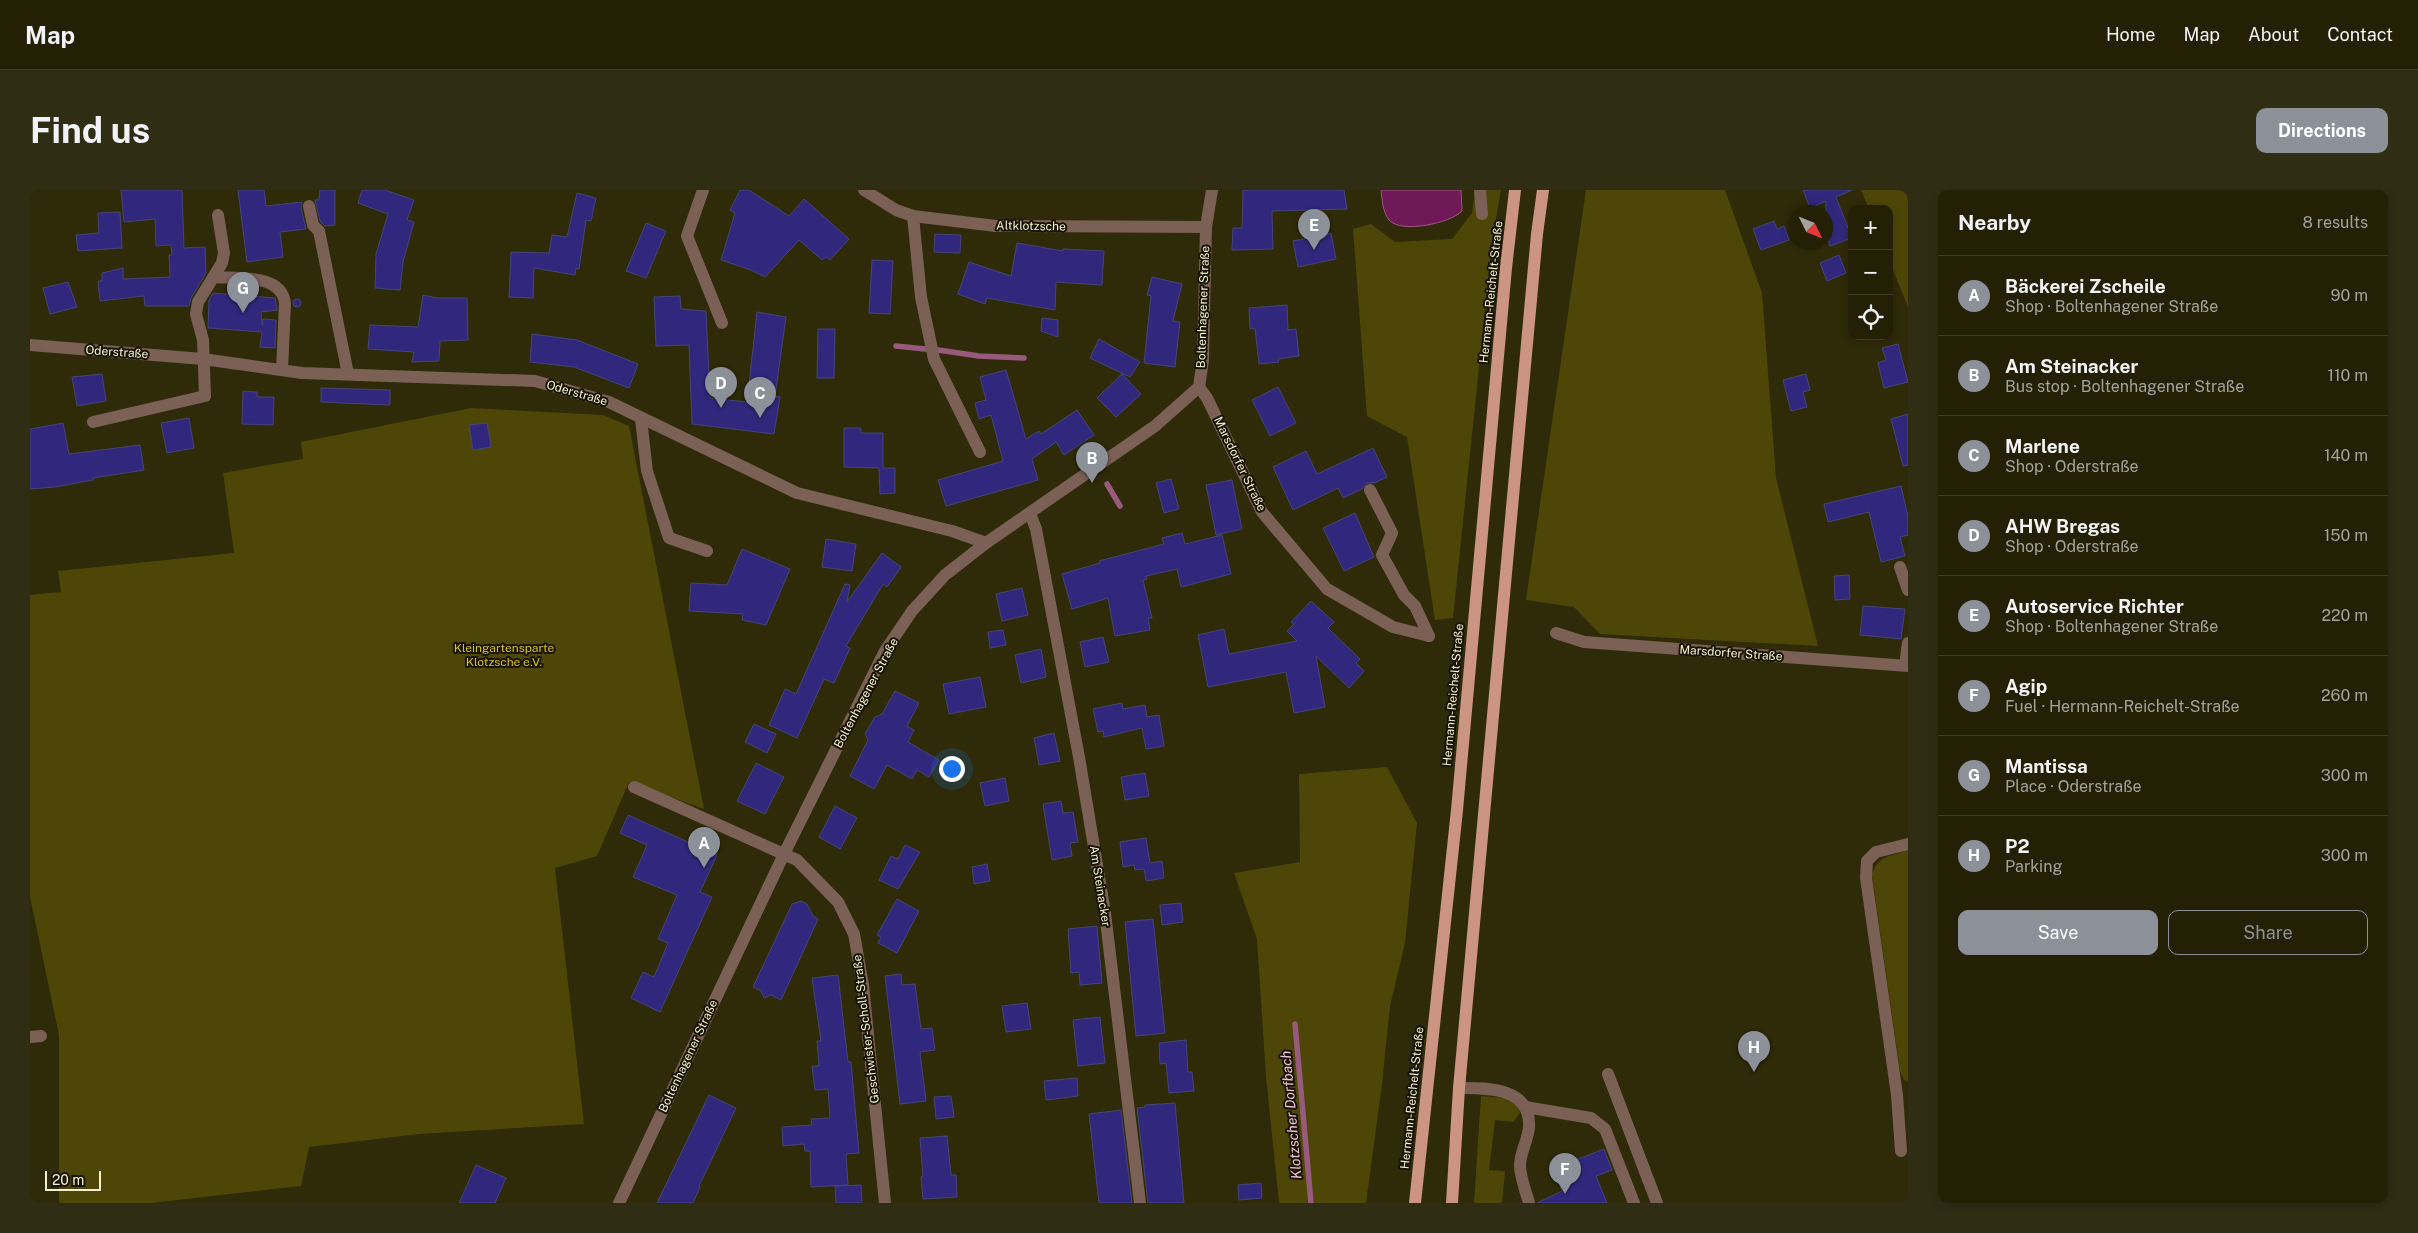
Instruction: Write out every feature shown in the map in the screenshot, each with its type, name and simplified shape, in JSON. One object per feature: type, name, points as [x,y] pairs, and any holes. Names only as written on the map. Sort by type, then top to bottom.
[{"type":"main road","name":"Hermann-Reichelt-Straße","points":[[1415,1203],[1457,810],[1506,268],[1516,190]]},
{"type":"main road","points":[[1452,1203],[1458,1088],[1537,234],[1543,190]]},
{"type":"street","points":[[703,190],[687,236],[722,323]]},
{"type":"street","name":"Altklotzsche","points":[[864,190],[896,210],[913,216],[996,226],[1206,227]]},
{"type":"street","name":"Boltenhagener Straße","points":[[619,1203],[784,854],[885,652],[912,611],[945,575],[986,543],[1155,426],[1199,387],[1203,360],[1206,227],[1212,190]]},
{"type":"street","points":[[1480,190],[1482,214]]},
{"type":"street","points":[[309,206],[313,224],[319,231],[348,374]]},
{"type":"street","points":[[94,422],[205,396],[203,340],[196,314],[198,302],[222,263],[224,253],[218,215]]},
{"type":"street","points":[[913,216],[921,297],[934,359],[980,452]]},
{"type":"street","points":[[214,277],[267,282],[279,287],[284,294],[285,303],[282,370]]},
{"type":"street","name":"Oderstraße","points":[[30,345],[203,359],[282,370],[534,381],[609,402],[797,493],[952,531],[986,543]]},
{"type":"street","name":"Marsdorfer Straße","points":[[1199,387],[1211,405],[1262,512],[1327,589],[1393,627],[1429,636],[1416,606],[1404,596],[1382,555],[1392,533],[1370,490]]},
{"type":"street","points":[[641,419],[647,471],[669,538],[707,551]]},
{"type":"street","name":"Am Steinacker","points":[[1030,513],[1036,529],[1079,757],[1105,913],[1140,1203]]},
{"type":"street","points":[[1900,567],[1908,590]]},
{"type":"street","name":"Marsdorfer Straße","points":[[1556,633],[1584,642],[1906,666]]},
{"type":"street","points":[[1906,666],[1908,643]]},
{"type":"street","name":"Geschwister-Scholl-Straße","points":[[634,787],[797,860],[838,902],[854,934],[863,985],[884,1203]]},
{"type":"street","points":[[1901,1152],[1903,1094],[1866,878],[1867,861],[1876,852],[1908,844]]},
{"type":"street","points":[[1608,1074],[1658,1203]]},
{"type":"street","points":[[1458,1088],[1491,1089],[1513,1094],[1525,1107],[1529,1126],[1520,1166],[1529,1203]]},
{"type":"street","points":[[1525,1107],[1591,1118],[1605,1130],[1634,1203]]},
{"type":"green space","points":[[1475,190],[1501,190],[1492,242],[1453,618],[1435,620],[1407,437],[1367,416],[1353,229],[1371,224],[1395,242],[1452,239],[1472,213]]},
{"type":"green space","points":[[1586,190],[1725,190],[1762,293],[1776,478],[1818,646],[1600,634],[1574,607],[1526,600]]},
{"type":"green space","points":[[1861,190],[1908,190],[1908,307],[1893,270],[1893,205],[1867,205]]},
{"type":"green space","name":"Kleingartensparte Klotzsche e.V.","points":[[471,408],[603,415],[629,426],[704,809],[629,782],[597,856],[555,868],[584,1124],[419,1134],[309,1147],[301,1186],[151,1203],[59,1203],[59,1035],[30,897],[30,595],[61,592],[58,571],[234,553],[223,473],[303,459],[301,442]]},
{"type":"green space","points":[[1387,767],[1417,823],[1405,943],[1390,1006],[1366,1203],[1279,1203],[1266,1077],[1257,939],[1234,873],[1300,862],[1299,774]]},
{"type":"green space","points":[[1908,850],[1908,1081],[1904,1080],[1900,1071],[1872,875],[1874,868],[1881,860]]},
{"type":"green space","points":[[1481,1096],[1506,1098],[1516,1103],[1520,1113],[1513,1122],[1495,1120],[1489,1170],[1505,1171],[1502,1203],[1474,1203]]},
{"type":"shaded area","points":[[1381,190],[1461,190],[1462,211],[1437,223],[1414,226],[1395,224],[1385,214]]},
{"type":"building","points":[[121,190],[182,190],[184,248],[205,247],[206,273],[191,298],[189,306],[145,306],[144,296],[100,301],[98,281],[102,281],[102,273],[123,268],[123,279],[170,277],[169,255],[172,255],[171,245],[156,246],[155,219],[124,222]]},
{"type":"building","points":[[238,190],[264,190],[266,206],[302,202],[301,208],[306,229],[280,232],[283,257],[247,262]]},
{"type":"building","points":[[320,190],[335,190],[335,225],[325,226],[320,221],[315,200],[319,200]]},
{"type":"building","points":[[362,190],[385,190],[414,200],[407,220],[414,222],[403,262],[400,290],[375,288],[376,254],[388,214],[358,203]]},
{"type":"building","points":[[740,190],[749,190],[789,216],[804,199],[849,239],[830,260],[826,257],[822,260],[799,240],[765,277],[721,260],[735,213],[730,210]]},
{"type":"building","points":[[1243,190],[1344,190],[1347,209],[1272,211],[1273,249],[1232,250],[1233,228],[1242,228]]},
{"type":"building","points":[[1803,190],[1852,190],[1836,197],[1848,228],[1848,239],[1833,245],[1833,205],[1826,205],[1826,201],[1817,205],[1809,205]]},
{"type":"building","points":[[577,193],[596,198],[591,221],[586,220],[579,269],[576,268],[575,275],[534,268],[533,298],[509,297],[511,252],[549,253],[552,235],[567,237]]},
{"type":"building","points":[[120,212],[122,248],[78,251],[76,235],[99,233],[98,213]]},
{"type":"building","points":[[1774,221],[1777,229],[1784,226],[1788,240],[1761,250],[1753,229]]},
{"type":"building","points":[[646,223],[666,231],[646,278],[626,271]]},
{"type":"building","points":[[1331,233],[1336,259],[1298,267],[1293,241]]},
{"type":"building","points":[[935,234],[961,235],[960,253],[934,252]]},
{"type":"building","points":[[1017,243],[1063,251],[1063,249],[1104,251],[1102,285],[1056,282],[1055,310],[987,298],[985,304],[958,294],[969,262],[1011,276]]},
{"type":"building","points":[[1839,255],[1846,273],[1827,281],[1820,263]]},
{"type":"building","points":[[872,260],[893,261],[890,314],[869,313]]},
{"type":"building","points":[[1152,277],[1182,284],[1173,321],[1180,322],[1175,367],[1144,363],[1151,296],[1147,295]]},
{"type":"building","points":[[68,282],[77,307],[50,314],[43,288]]},
{"type":"building","points":[[213,293],[275,298],[277,310],[261,312],[262,325],[263,319],[276,320],[275,348],[260,347],[262,332],[208,328],[209,300]]},
{"type":"building","points":[[423,295],[437,298],[467,298],[468,340],[440,341],[439,361],[412,362],[414,352],[368,349],[370,325],[418,327]]},
{"type":"building","points":[[680,296],[681,309],[706,311],[710,398],[747,402],[757,312],[786,317],[775,396],[780,397],[774,434],[692,424],[689,345],[656,346],[654,297]]},
{"type":"building","points":[[297,299],[301,303],[297,307],[293,303]]},
{"type":"building","points":[[1287,305],[1288,330],[1296,329],[1299,356],[1278,359],[1279,362],[1259,364],[1255,328],[1250,329],[1249,308]]},
{"type":"building","points":[[1042,318],[1058,320],[1058,337],[1041,331]]},
{"type":"building","points":[[818,329],[835,329],[834,378],[817,378]]},
{"type":"building","points":[[532,334],[577,340],[638,364],[629,388],[574,367],[530,362]]},
{"type":"building","points":[[1099,339],[1140,362],[1130,377],[1090,358]]},
{"type":"building","points":[[1898,344],[1908,382],[1884,388],[1878,363],[1886,360],[1882,348]]},
{"type":"building","points":[[1006,370],[1026,439],[1039,431],[1041,434],[1077,410],[1094,435],[1064,455],[1056,442],[1032,459],[1038,480],[946,506],[938,480],[1003,461],[991,415],[979,419],[975,403],[986,400],[980,377]]},
{"type":"building","points":[[102,374],[106,401],[77,406],[72,377]]},
{"type":"building","points":[[1122,374],[1141,394],[1116,417],[1097,398]]},
{"type":"building","points":[[1806,374],[1810,390],[1803,392],[1807,407],[1791,411],[1783,380]]},
{"type":"building","points":[[1278,387],[1296,423],[1270,436],[1252,400]]},
{"type":"building","points":[[321,388],[390,390],[390,405],[321,402]]},
{"type":"building","points":[[243,391],[257,392],[257,397],[274,397],[273,425],[242,424]]},
{"type":"building","points":[[1908,414],[1908,465],[1903,466],[1891,419]]},
{"type":"building","points":[[189,418],[194,448],[167,453],[161,423]]},
{"type":"building","points":[[63,423],[69,454],[140,445],[144,470],[93,478],[93,480],[55,487],[30,489],[30,429]]},
{"type":"building","points":[[487,423],[491,447],[473,450],[469,425]]},
{"type":"building","points":[[844,428],[861,428],[861,433],[883,433],[883,468],[895,468],[895,493],[880,494],[879,468],[844,467]]},
{"type":"building","points":[[1373,448],[1387,477],[1374,483],[1367,483],[1362,489],[1343,498],[1338,488],[1293,510],[1273,467],[1306,451],[1317,474]]},
{"type":"building","points":[[1171,479],[1179,509],[1164,513],[1156,483]]},
{"type":"building","points":[[1232,480],[1242,529],[1216,535],[1206,485]]},
{"type":"building","points":[[1901,486],[1908,517],[1908,535],[1900,537],[1905,556],[1881,562],[1869,512],[1828,522],[1824,504]]},
{"type":"building","points":[[1355,513],[1374,557],[1344,571],[1323,528]]},
{"type":"building","points":[[1182,533],[1185,544],[1222,535],[1231,574],[1181,587],[1177,569],[1146,576],[1147,579],[1143,580],[1152,618],[1148,618],[1150,630],[1115,636],[1108,598],[1072,609],[1062,574],[1100,563],[1099,561],[1164,544],[1162,538]]},
{"type":"building","points":[[826,539],[856,544],[852,571],[822,567]]},
{"type":"building","points":[[742,549],[790,569],[766,625],[742,620],[743,614],[689,611],[691,583],[727,585]]},
{"type":"building","points":[[882,553],[901,567],[887,587],[883,584],[846,646],[850,648],[834,683],[824,679],[797,738],[769,725],[785,689],[796,694],[845,584],[850,585],[847,602]]},
{"type":"building","points":[[1849,575],[1850,599],[1835,600],[1834,576]]},
{"type":"building","points":[[1022,588],[1028,615],[1002,621],[996,594]]},
{"type":"building","points":[[1311,601],[1334,622],[1328,628],[1360,659],[1356,663],[1364,671],[1349,688],[1316,656],[1325,707],[1294,713],[1286,672],[1208,687],[1198,635],[1224,629],[1229,654],[1297,641],[1287,631],[1294,624],[1291,622]]},
{"type":"building","points":[[1863,606],[1905,609],[1901,639],[1860,635]]},
{"type":"building","points":[[1003,630],[1006,645],[990,648],[988,632]]},
{"type":"building","points":[[1103,637],[1109,662],[1085,667],[1080,642]]},
{"type":"building","points":[[1041,649],[1046,677],[1021,683],[1015,655]]},
{"type":"building","points":[[980,677],[986,707],[949,714],[943,684]]},
{"type":"building","points":[[895,691],[919,703],[907,726],[914,730],[908,742],[939,760],[929,777],[917,770],[912,779],[887,765],[874,789],[850,776],[868,740],[865,734],[875,717],[882,714]]},
{"type":"building","points":[[1122,703],[1123,709],[1145,705],[1147,717],[1159,715],[1164,746],[1146,749],[1142,728],[1104,737],[1103,731],[1098,732],[1093,709]]},
{"type":"building","points":[[754,724],[776,734],[767,753],[745,742]]},
{"type":"building","points":[[1054,733],[1060,761],[1039,765],[1034,738]]},
{"type":"building","points":[[756,763],[784,777],[765,814],[737,801]]},
{"type":"building","points":[[1145,773],[1149,796],[1125,800],[1121,777]]},
{"type":"building","points":[[1005,778],[1009,801],[985,806],[980,783]]},
{"type":"building","points":[[1061,801],[1063,813],[1073,812],[1078,842],[1070,843],[1072,856],[1052,860],[1043,804]]},
{"type":"building","points":[[835,806],[857,818],[840,849],[819,837]]},
{"type":"building","points":[[628,815],[717,855],[700,892],[712,897],[660,1012],[631,998],[643,972],[654,977],[668,943],[658,939],[677,895],[633,877],[647,845],[620,833]]},
{"type":"building","points":[[1146,838],[1150,863],[1162,861],[1164,878],[1146,881],[1144,869],[1135,870],[1134,865],[1123,867],[1120,842]]},
{"type":"building","points":[[905,845],[920,852],[898,889],[879,880],[891,856],[898,859]]},
{"type":"building","points":[[987,864],[990,881],[974,884],[972,867]]},
{"type":"building","points":[[897,899],[919,911],[897,953],[878,943],[881,937],[877,935]]},
{"type":"building","points":[[801,901],[807,904],[813,916],[818,919],[781,1000],[771,995],[764,998],[761,991],[753,987],[792,904]]},
{"type":"building","points":[[1181,903],[1183,922],[1162,925],[1160,905]]},
{"type":"building","points":[[1153,919],[1165,1033],[1136,1036],[1125,922]]},
{"type":"building","points":[[1097,926],[1102,983],[1080,985],[1079,972],[1071,973],[1068,929]]},
{"type":"building","points":[[901,974],[902,985],[915,984],[921,1029],[932,1028],[935,1050],[920,1052],[926,1101],[900,1104],[885,976]]},
{"type":"building","points":[[838,975],[848,1062],[851,1062],[859,1153],[846,1154],[848,1185],[811,1187],[810,1151],[805,1151],[804,1144],[783,1146],[782,1127],[812,1125],[811,1119],[830,1118],[828,1089],[815,1090],[812,1066],[819,1066],[817,1041],[821,1041],[812,978]]},
{"type":"building","points":[[1027,1003],[1031,1029],[1006,1032],[1002,1006]]},
{"type":"building","points":[[1100,1017],[1105,1063],[1078,1066],[1073,1020]]},
{"type":"building","points":[[1186,1040],[1188,1072],[1192,1072],[1194,1091],[1169,1093],[1166,1063],[1160,1064],[1159,1043]]},
{"type":"building","points":[[1077,1078],[1078,1096],[1046,1100],[1044,1081]]},
{"type":"building","points":[[709,1095],[736,1108],[699,1186],[693,1203],[657,1203]]},
{"type":"building","points":[[951,1096],[954,1117],[936,1119],[934,1097]]},
{"type":"building","points":[[1175,1103],[1184,1203],[1148,1203],[1137,1108],[1145,1107],[1145,1105]]},
{"type":"building","points":[[1121,1110],[1132,1203],[1099,1203],[1089,1114]]},
{"type":"building","points":[[947,1136],[951,1175],[956,1175],[957,1197],[923,1199],[920,1138]]},
{"type":"building","points":[[1604,1149],[1612,1170],[1596,1176],[1607,1203],[1537,1203],[1562,1191],[1553,1169]]},
{"type":"building","points":[[476,1165],[506,1178],[495,1203],[459,1203]]},
{"type":"building","points":[[1261,1183],[1262,1198],[1239,1200],[1238,1185]]},
{"type":"building","points":[[861,1185],[862,1203],[836,1203],[835,1186]]},
{"type":"waterway","name":"Klotzscher Dorfbach","points":[[896,346],[925,349]]},
{"type":"waterway","name":"Klotzscher Dorfbach","points":[[938,350],[979,356],[1024,358]]},
{"type":"waterway","name":"Klotzscher Dorfbach","points":[[1107,484],[1120,506]]},
{"type":"waterway","name":"Klotzscher Dorfbach","points":[[1295,1024],[1311,1203]]},
{"type":"place","name":"Autoservice Richter","points":[[1314,250]]},
{"type":"place","name":"Mantissa","points":[[243,313]]},
{"type":"place","name":"AHW Bregas","points":[[721,408]]},
{"type":"place","name":"Marlene","points":[[760,418]]},
{"type":"place","name":"Am Steinacker","points":[[1092,483]]},
{"type":"place","name":"Bäckerei Zscheile","points":[[704,868]]},
{"type":"place","name":"P2","points":[[1754,1072]]},
{"type":"place","name":"Agip","points":[[1565,1194]]}]
